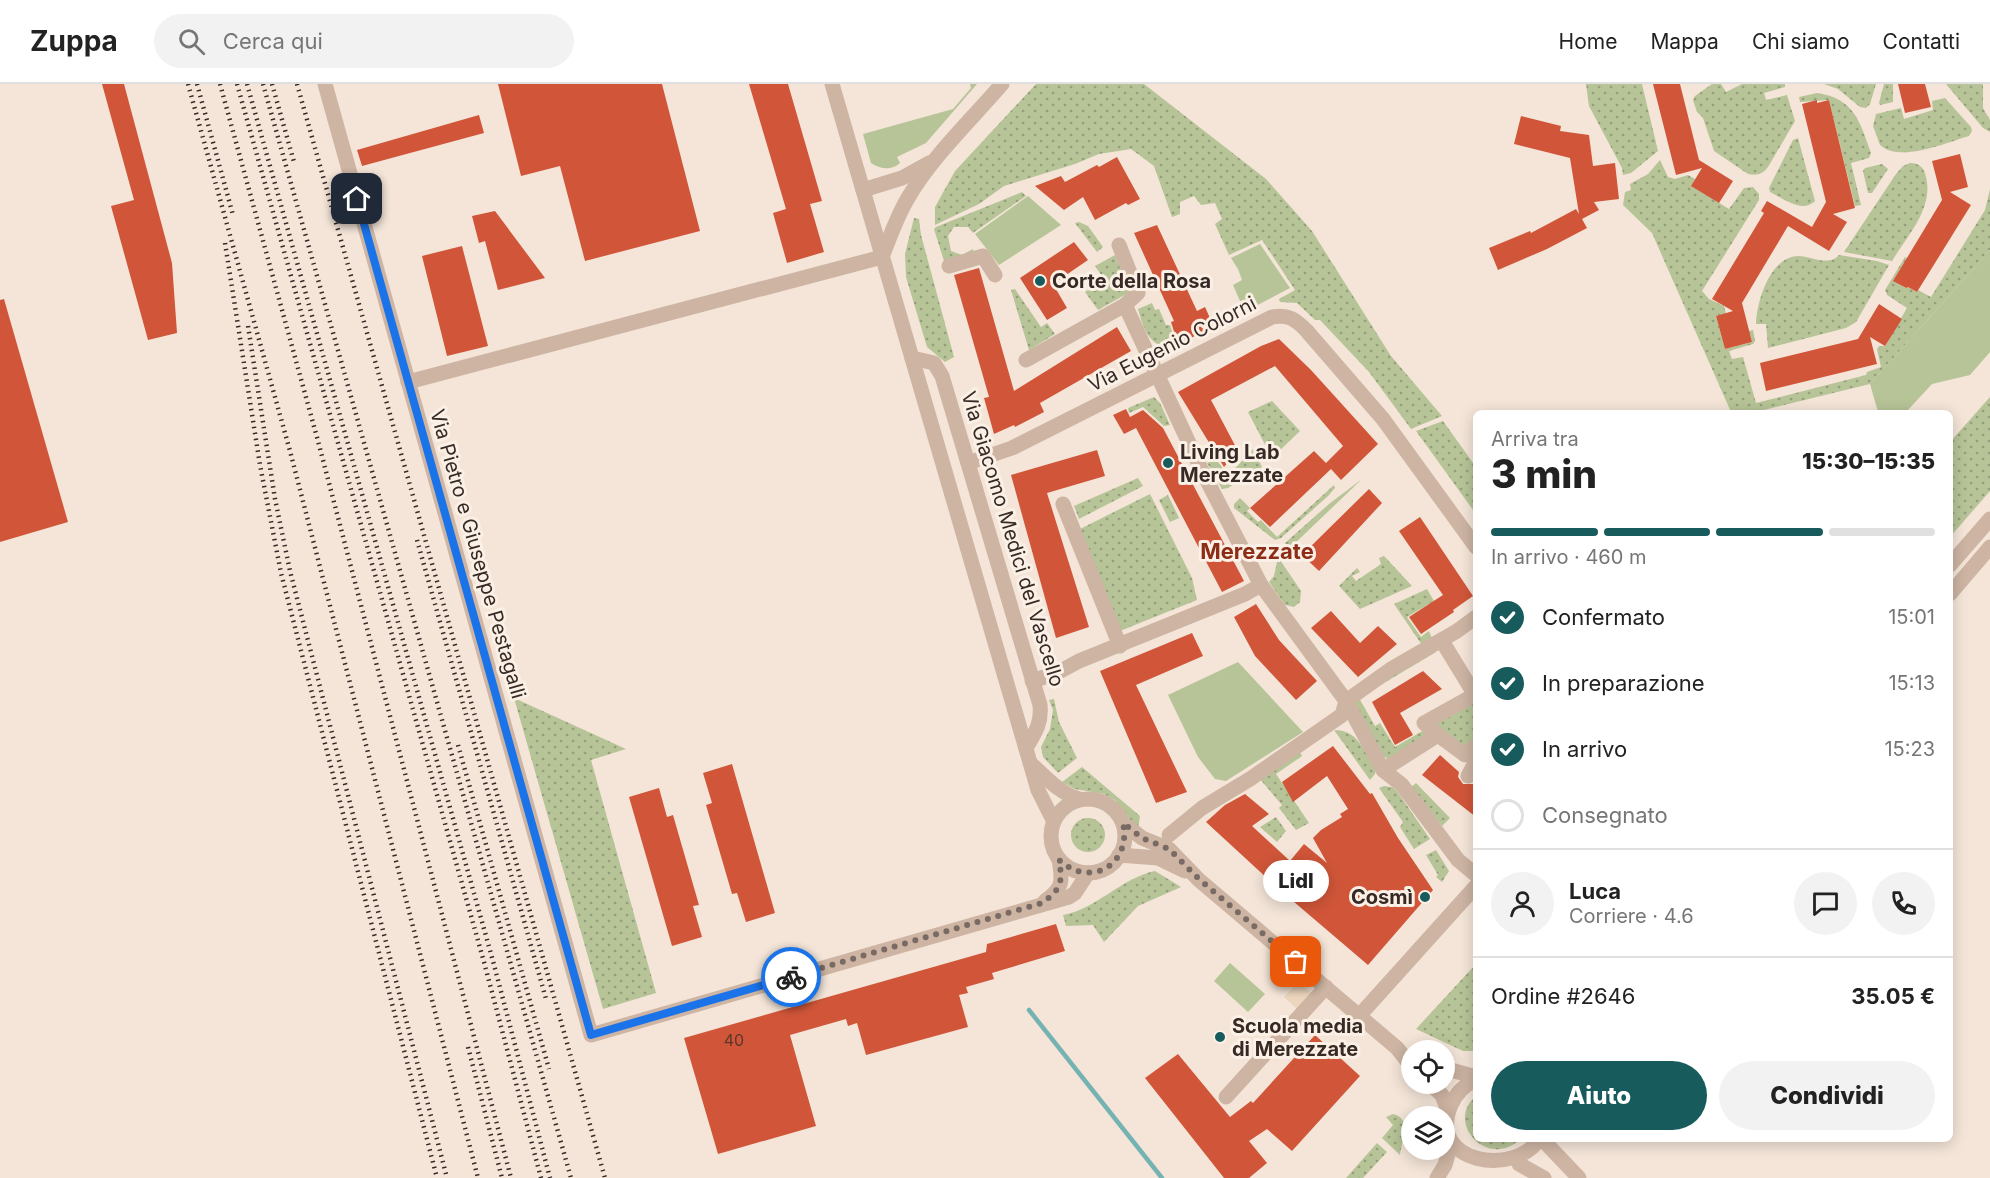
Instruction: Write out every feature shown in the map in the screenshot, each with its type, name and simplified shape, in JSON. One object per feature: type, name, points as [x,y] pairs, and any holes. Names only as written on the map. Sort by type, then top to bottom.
[{"type":"street","name":"Via Pietro e Giuseppe Pestagalli","points":[[325,84],[591,1035],[1042,903]]},
{"type":"street","points":[[832,84],[1038,790],[1053,820]]},
{"type":"street","points":[[882,257],[908,197],[937,158],[1002,84]]},
{"type":"street","points":[[863,190],[902,178],[937,158]]},
{"type":"street","points":[[1026,360],[1125,305],[1138,293],[1119,245]]},
{"type":"street","points":[[949,266],[983,256],[995,275]]},
{"type":"street","points":[[408,382],[882,257]]},
{"type":"street","points":[[1125,305],[1201,469],[1261,585],[1346,701],[1383,770],[1402,785],[1458,860],[1473,872]]},
{"type":"street","name":"Via Eugenio Colorni","points":[[968,463],[1012,448],[1279,315],[1293,318],[1306,330],[1383,419],[1473,543]]},
{"type":"street","name":"Via Giacomo Medici del Vascello","points":[[912,358],[934,363],[940,371],[1032,681],[1041,714],[1039,729],[1028,755]]},
{"type":"street","points":[[1063,504],[1120,646]]},
{"type":"street","points":[[1953,562],[1990,519]]},
{"type":"street","points":[[1953,590],[1990,547]]},
{"type":"street","points":[[1032,681],[1245,594],[1261,585]]},
{"type":"street","points":[[1169,835],[1202,808],[1250,779],[1342,715],[1346,701],[1391,669],[1473,619]]},
{"type":"street","points":[[1442,640],[1473,691]]},
{"type":"street","points":[[1468,776],[1473,756],[1438,735],[1424,723],[1473,695]]},
{"type":"street","points":[[1383,770],[1438,735]]},
{"type":"street","points":[[1028,755],[1056,787],[1069,796],[1107,803],[1118,813],[1123,823],[1125,839],[1119,855],[1106,868],[1088,873],[1072,870],[1059,860]]},
{"type":"street","points":[[1042,903],[1057,892],[1061,876],[1059,860],[1051,843],[1053,820],[1063,807],[1079,799]]},
{"type":"street","points":[[1123,823],[1142,838],[1169,849],[1199,879],[1401,1053]]},
{"type":"street","points":[[1119,855],[1158,858],[1199,879]]},
{"type":"street","points":[[1042,903],[1070,897],[1088,873]]},
{"type":"street","points":[[1359,1016],[1473,889]]},
{"type":"street","points":[[1226,1097],[1326,987]]},
{"type":"street","points":[[1397,1048],[1401,1050]]},
{"type":"street","points":[[1455,1071],[1473,1077]]},
{"type":"street","points":[[1451,1106],[1457,1094],[1473,1081]]},
{"type":"street","points":[[1455,1150],[1473,1170],[1498,1171],[1519,1164],[1532,1153],[1538,1142]]},
{"type":"street","points":[[1544,1142],[1579,1178]]},
{"type":"street","points":[[1437,1178],[1446,1160]]},
{"type":"street","points":[[1519,1164],[1544,1178]]},
{"type":"green space","points":[[970,84],[977,84],[926,143],[897,157],[900,163],[893,167],[882,168],[871,163],[863,134],[953,109],[971,88]]},
{"type":"green space","points":[[1036,84],[1144,84],[1266,179],[1312,231],[1391,356],[1442,416],[1411,429],[1369,372],[1320,320],[1315,320],[1297,303],[1280,302],[1279,299],[1295,290],[1262,240],[1229,255],[1215,224],[1222,219],[1215,203],[1201,205],[1194,196],[1180,202],[1180,214],[1172,217],[1154,166],[1131,149],[1099,154],[1075,164],[1004,186],[979,204],[935,225],[935,207],[955,171]]},
{"type":"green space","points":[[1586,84],[1642,84],[1658,151],[1631,173],[1623,175],[1622,168],[1589,106]]},
{"type":"green space","points":[[1712,84],[1721,84],[1726,92],[1742,84],[1785,84],[1785,87],[1764,93],[1766,100],[1787,95],[1795,121],[1768,167],[1762,173],[1748,174],[1714,151],[1703,118],[1697,112],[1693,100]]},
{"type":"green space","points":[[1824,84],[1876,84],[1870,104],[1866,108],[1860,107],[1838,89]]},
{"type":"green space","points":[[1884,84],[1893,84],[1893,102],[1880,105],[1879,103]]},
{"type":"green space","points":[[1946,84],[1983,84],[1983,108],[1990,120],[1990,132],[1983,128]]},
{"type":"green space","points":[[1817,93],[1840,100],[1854,113],[1863,131],[1871,153],[1869,158],[1851,163],[1861,205],[1855,206],[1829,100],[1800,102],[1799,97]]},
{"type":"green space","points":[[1945,98],[1971,127],[1972,131],[1969,136],[1936,147],[1911,152],[1889,150],[1880,145],[1873,126],[1876,114],[1901,108],[1904,119],[1933,110],[1932,101]]},
{"type":"green space","points":[[1798,138],[1815,201],[1804,206],[1787,201],[1770,192],[1769,188],[1793,140]]},
{"type":"green space","points":[[1660,160],[1668,177],[1675,179],[1688,175],[1695,179],[1692,186],[1729,209],[1744,188],[1753,187],[1759,194],[1759,200],[1702,291],[1709,299],[1724,306],[1726,314],[1716,316],[1725,349],[1752,342],[1749,331],[1753,330],[1755,341],[1753,344],[1729,351],[1732,359],[1743,357],[1756,403],[1866,375],[1867,372],[1881,367],[1877,349],[1879,346],[1885,346],[1907,308],[1887,295],[1885,290],[1905,257],[1907,258],[1894,281],[1905,288],[1908,287],[1917,292],[1918,290],[1931,297],[1985,210],[1990,189],[1990,250],[1870,384],[1764,410],[1730,410],[1652,233],[1623,205],[1625,192],[1631,190],[1630,184],[1648,174]]},
{"type":"green space","points":[[1910,163],[1919,165],[1924,171],[1927,188],[1926,200],[1918,221],[1892,261],[1844,252],[1896,174],[1903,166]]},
{"type":"green space","points":[[1882,164],[1888,169],[1872,193],[1868,193],[1863,171],[1865,168]]},
{"type":"green space","points":[[1022,192],[1026,196],[973,233],[968,227],[954,227],[948,236],[951,251],[962,255],[973,249],[974,253],[944,261],[934,229],[936,227]]},
{"type":"green space","points":[[1028,196],[1061,225],[999,265],[975,234]]},
{"type":"green space","points":[[914,218],[919,219],[921,235],[954,357],[945,362],[927,347],[906,277],[905,254]]},
{"type":"green space","points":[[1079,222],[1088,226],[1103,247],[1097,252],[1075,223]]},
{"type":"green space","points":[[1260,244],[1290,288],[1248,310],[1245,302],[1240,301],[1233,285],[1242,280],[1231,258]]},
{"type":"green space","points":[[1990,250],[1990,352],[1970,375],[1932,384],[1908,410],[1877,410],[1870,384]]},
{"type":"green space","points":[[1115,255],[1130,292],[1098,310],[1085,292],[1104,279],[1095,266]]},
{"type":"green space","points":[[1839,255],[1889,265],[1856,322],[1846,328],[1768,348],[1766,324],[1756,324],[1762,293],[1773,272],[1788,258],[1798,256],[1825,261]]},
{"type":"green space","points":[[1015,289],[1041,327],[1047,323],[1055,334],[1029,350],[1011,290]]},
{"type":"green space","points":[[1152,303],[1155,310],[1159,309],[1166,325],[1170,325],[1176,343],[1166,348],[1150,338],[1140,316],[1138,309]]},
{"type":"green space","points":[[1154,397],[1160,403],[1170,425],[1164,426],[1143,407],[1129,413],[1128,408]]},
{"type":"green space","points":[[1990,397],[1990,491],[1953,534],[1953,439]]},
{"type":"green space","points":[[1272,401],[1300,431],[1272,458],[1248,412]]},
{"type":"green space","points":[[1443,421],[1473,463],[1473,510],[1416,431]]},
{"type":"green space","points":[[1253,449],[1262,467],[1228,488],[1222,489],[1207,463],[1216,459],[1228,476]]},
{"type":"green space","points":[[1138,478],[1143,486],[1079,519],[1074,506]]},
{"type":"green space","points":[[1362,479],[1289,549],[1285,543],[1329,504]]},
{"type":"green space","points":[[1334,485],[1335,488],[1328,496],[1281,538],[1275,540],[1234,508],[1234,504],[1240,498],[1250,508],[1247,511],[1258,522],[1261,520],[1277,537]]},
{"type":"green space","points":[[1150,494],[1192,578],[1197,600],[1120,631],[1080,529]]},
{"type":"green space","points":[[1168,495],[1179,518],[1170,522],[1159,500]]},
{"type":"green space","points":[[1384,556],[1412,586],[1360,609],[1339,586],[1357,568],[1360,572],[1352,576],[1356,581],[1381,564],[1379,558]]},
{"type":"green space","points":[[1278,557],[1301,591],[1300,602],[1294,607],[1285,605],[1269,582],[1274,576]]},
{"type":"green space","points":[[1427,589],[1434,601],[1407,617],[1421,637],[1429,631],[1433,641],[1422,645],[1394,604]]},
{"type":"green space","points":[[1436,652],[1359,698],[1375,726],[1380,723],[1395,747],[1424,730],[1429,735],[1391,761],[1383,756],[1355,706],[1357,697],[1428,653]]},
{"type":"green space","points":[[1238,662],[1303,732],[1226,781],[1215,779],[1198,757],[1168,695]]},
{"type":"green space","points":[[514,698],[626,749],[591,760],[656,993],[603,1009]]},
{"type":"green space","points":[[1054,699],[1059,722],[1077,758],[1058,773],[1043,757],[1041,747],[1050,729],[1053,710],[1049,700]]},
{"type":"green space","points":[[1473,702],[1473,743],[1467,750],[1434,724]]},
{"type":"green space","points":[[1334,730],[1349,734],[1360,743],[1376,769],[1370,780]]},
{"type":"green space","points":[[1299,750],[1302,756],[1276,774],[1309,823],[1296,830],[1279,808],[1282,805],[1259,778]]},
{"type":"green space","points":[[1082,767],[1140,816],[1138,830],[1115,800],[1104,794],[1075,789],[1062,782]]},
{"type":"green space","points":[[1416,783],[1450,818],[1442,826],[1411,787]]},
{"type":"green space","points":[[1392,787],[1397,791],[1430,839],[1414,849],[1400,827],[1403,822],[1379,788]]},
{"type":"green space","points":[[1276,817],[1286,831],[1277,842],[1260,827]]},
{"type":"green space","points":[[1088,818],[1100,823],[1105,835],[1100,847],[1088,852],[1076,847],[1071,835],[1076,823]]},
{"type":"green space","points":[[1436,850],[1449,871],[1442,882],[1436,877],[1438,875],[1426,855]]},
{"type":"green space","points":[[1155,871],[1181,887],[1138,906],[1104,942],[1093,925],[1066,926],[1063,915],[1087,907],[1131,880]]},
{"type":"green space","points":[[1230,963],[1265,994],[1248,1012],[1214,981]]},
{"type":"green space","points":[[1473,967],[1473,1051],[1463,1051],[1455,1047],[1455,1040],[1440,1040],[1416,1029]]},
{"type":"green space","points":[[1473,1100],[1473,1138],[1465,1118],[1467,1107]]},
{"type":"green space","points":[[1393,1114],[1401,1119],[1400,1155],[1382,1138],[1393,1125],[1386,1117]]},
{"type":"green space","points":[[1478,1142],[1516,1142],[1508,1147],[1496,1149]]},
{"type":"green space","points":[[1377,1143],[1387,1152],[1363,1178],[1346,1178]]},
{"type":"shaded area","points":[[1298,982],[1317,997],[1307,1018],[1284,997]]},
{"type":"building","points":[[102,84],[124,84],[172,263],[177,333],[148,340],[111,206],[134,200]]},
{"type":"building","points":[[498,84],[662,84],[700,231],[585,261],[560,166],[521,176]]},
{"type":"building","points":[[749,84],[788,84],[822,201],[810,204],[824,252],[787,263],[773,213],[786,209]]},
{"type":"building","points":[[1653,84],[1680,84],[1699,160],[1733,181],[1719,203],[1691,186],[1702,168],[1676,175]]},
{"type":"building","points":[[1898,84],[1925,84],[1931,107],[1905,113]]},
{"type":"building","points":[[1817,100],[1817,103],[1829,100],[1855,208],[1833,214],[1847,222],[1829,251],[1788,226],[1742,303],[1752,342],[1725,349],[1716,316],[1733,311],[1712,299],[1764,213],[1761,211],[1767,201],[1812,227],[1826,202],[1802,104]]},
{"type":"building","points":[[479,115],[484,133],[362,166],[357,150]]},
{"type":"building","points":[[1521,116],[1561,126],[1560,131],[1589,135],[1593,166],[1615,163],[1619,199],[1594,202],[1599,210],[1582,219],[1587,228],[1547,249],[1498,270],[1489,248],[1530,231],[1531,233],[1576,209],[1579,214],[1570,158],[1514,144]]},
{"type":"building","points":[[1960,154],[1968,187],[1950,192],[1971,205],[1917,292],[1893,281],[1942,200],[1932,161]]},
{"type":"building","points":[[1117,157],[1140,199],[1128,205],[1126,203],[1095,220],[1083,197],[1064,210],[1035,186],[1061,176],[1065,182]]},
{"type":"building","points":[[495,211],[545,278],[498,290],[485,241],[479,243],[472,216]]},
{"type":"building","points":[[1157,225],[1197,311],[1205,307],[1214,327],[1178,344],[1171,322],[1174,321],[1134,233]]},
{"type":"building","name":"Corte della Rosa","points":[[1074,242],[1088,260],[1053,284],[1067,308],[1047,320],[1020,278]]},
{"type":"building","points":[[462,246],[488,346],[447,356],[422,256]]},
{"type":"building","points":[[979,268],[1014,391],[1117,327],[1131,351],[1040,403],[1044,412],[1015,427],[1014,425],[994,434],[984,398],[989,397],[954,275]]},
{"type":"building","points":[[4,299],[68,522],[0,542],[0,300]]},
{"type":"building","points":[[1879,304],[1902,319],[1885,346],[1870,337],[1877,364],[1766,391],[1760,363],[1858,339]]},
{"type":"building","points":[[1279,339],[1311,370],[1378,444],[1341,480],[1331,469],[1270,527],[1250,508],[1314,451],[1326,463],[1343,446],[1275,366],[1211,400],[1238,451],[1224,467],[1178,392],[1261,346]]},
{"type":"building","points":[[1126,409],[1130,417],[1143,410],[1163,428],[1244,581],[1222,592],[1136,428],[1124,434],[1113,415]]},
{"type":"building","points":[[1097,450],[1105,476],[1047,493],[1089,627],[1056,638],[1011,475]]},
{"type":"building","points":[[1369,489],[1382,503],[1319,571],[1302,555]]},
{"type":"building","points":[[1420,517],[1473,596],[1421,634],[1409,617],[1443,595],[1399,531]]},
{"type":"building","points":[[1256,604],[1279,640],[1317,681],[1296,700],[1255,656],[1234,617]]},
{"type":"building","points":[[1331,611],[1360,643],[1378,626],[1397,644],[1358,677],[1311,628]]},
{"type":"building","points":[[1192,633],[1203,656],[1136,685],[1187,792],[1156,803],[1100,671]]},
{"type":"building","points":[[1423,671],[1442,689],[1400,713],[1413,735],[1395,745],[1372,702]]},
{"type":"building","points":[[1333,746],[1370,794],[1372,793],[1398,838],[1433,890],[1368,965],[1280,890],[1206,822],[1225,805],[1245,794],[1269,814],[1252,826],[1290,861],[1304,844],[1327,863],[1313,838],[1342,817],[1340,814],[1348,809],[1327,776],[1293,802],[1282,782]]},
{"type":"building","points":[[1440,755],[1459,772],[1458,777],[1463,784],[1473,784],[1473,815],[1422,775]]},
{"type":"building","points":[[732,764],[775,913],[746,922],[737,893],[732,894],[706,805],[712,803],[703,773]]},
{"type":"building","points":[[659,788],[667,817],[673,815],[699,905],[693,906],[702,937],[672,946],[629,797]]},
{"type":"building","points":[[1056,924],[1065,951],[992,973],[994,979],[966,987],[968,993],[959,995],[968,1027],[866,1055],[857,1023],[848,1026],[846,1019],[790,1035],[816,1126],[718,1154],[684,1038],[986,952],[987,944]]},
{"type":"building","points":[[1315,1035],[1360,1076],[1292,1151],[1267,1129],[1249,1141],[1267,1163],[1249,1178],[1224,1178],[1145,1078],[1178,1054],[1230,1117],[1251,1101],[1253,1103]]},
{"type":"waterway","points":[[1029,1010],[1162,1178]]},
{"type":"railway","points":[[188,84],[290,451],[478,1178]]},
{"type":"railway","points":[[197,84],[233,215]]},
{"type":"railway","points":[[220,84],[318,441],[511,1178]]},
{"type":"railway","points":[[237,84],[484,962],[541,1178]]},
{"type":"railway","points":[[247,84],[493,961],[550,1178]]},
{"type":"railway","points":[[263,84],[571,1178]]},
{"type":"railway","points":[[272,84],[294,162]]},
{"type":"railway","points":[[297,84],[605,1178]]},
{"type":"railway","points":[[225,243],[260,465],[281,573],[437,1178]]},
{"type":"railway","points":[[248,326],[275,499],[290,571],[447,1178]]},
{"type":"railway","points":[[417,540],[546,999]]},
{"type":"railway","points":[[458,745],[549,1069]]},
{"type":"railway","points":[[468,1047],[502,1178]]},
{"type":"way so far","points":[[791,977],[1042,903],[1057,892],[1061,876],[1059,860],[1072,870],[1088,873],[1097,872],[1112,864],[1123,848],[1125,831],[1123,823],[1142,838],[1169,849],[1199,879],[1296,962]]},
{"type":"place","name":"Corte della Rosa","points":[[1040,281]]},
{"type":"place","name":"Living Lab Merezzate","points":[[1168,463]]},
{"type":"place","name":"Cosmì","points":[[1425,897]]},
{"type":"place","name":"Lidl","points":[[1296,962]]},
{"type":"place","name":"Scuola media di Merezzate","points":[[1220,1037]]},
{"type":"district","name":"Merezzate","points":[[1257,551]]},
{"type":"route","points":[[357,199],[591,1035],[791,977]]}]
